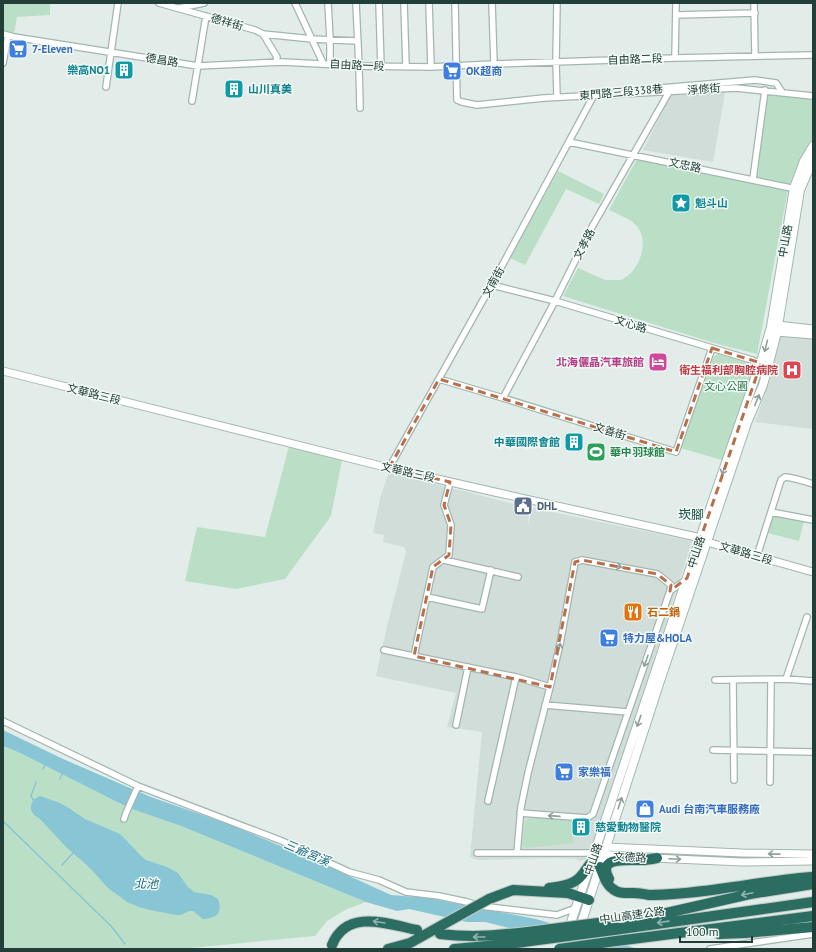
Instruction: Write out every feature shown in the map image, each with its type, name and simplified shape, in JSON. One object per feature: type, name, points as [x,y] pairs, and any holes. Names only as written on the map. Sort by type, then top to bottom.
[{"type":"highway","points":[[632,893],[618,889],[611,883],[606,872],[607,866],[615,861],[657,858]]},
{"type":"highway","points":[[388,949],[410,943],[489,899],[513,890],[552,888],[570,883],[579,879],[589,865],[595,865],[610,887],[620,893],[628,894],[650,895],[690,892],[776,880],[813,877]]},
{"type":"highway","points":[[614,925],[642,917],[683,910],[750,894],[813,884]]},
{"type":"highway","points":[[513,890],[568,893],[584,898]]},
{"type":"highway","name":"中山高速公路","points":[[454,949],[614,925],[813,902]]},
{"type":"highway","points":[[559,949],[813,916]]},
{"type":"highway","points":[[332,945],[335,938],[342,930],[361,921],[376,922],[417,930]]},
{"type":"highway","points":[[653,936],[745,933],[813,927]]},
{"type":"highway","points":[[440,934],[508,940]]},
{"type":"main road","name":"中山路","points":[[573,949],[584,916],[584,898],[595,865],[604,851],[660,681],[704,540],[744,430],[763,385],[764,365],[775,328],[797,189],[804,162],[813,146]]},
{"type":"main road","name":"中山路","points":[[797,189],[813,160]]},
{"type":"main road","name":"中山路","points":[[595,865],[594,853],[687,578],[704,540]]},
{"type":"main road","name":"中山路","points":[[562,949],[572,917],[576,908],[584,898]]},
{"type":"street","points":[[106,87],[118,3]]},
{"type":"street","name":"德祥街","points":[[159,3],[255,30],[263,34],[312,39],[358,41]]},
{"type":"street","points":[[178,8],[204,3]]},
{"type":"street","name":"自由路一段","points":[[295,3],[312,39],[327,64],[381,67],[431,67],[456,65]]},
{"type":"street","points":[[327,64],[330,39],[328,3]]},
{"type":"street","points":[[356,3],[360,108]]},
{"type":"street","points":[[379,3],[381,67]]},
{"type":"street","points":[[404,3],[406,67]]},
{"type":"street","points":[[429,3],[431,67]]},
{"type":"street","points":[[455,3],[456,65]]},
{"type":"street","points":[[492,3],[494,64]]},
{"type":"street","points":[[557,3],[557,97]]},
{"type":"street","points":[[675,58],[676,3]]},
{"type":"street","points":[[754,3],[755,56]]},
{"type":"street","points":[[676,15],[755,13]]},
{"type":"street","points":[[192,101],[206,16]]},
{"type":"street","points":[[263,34],[277,57],[276,62]]},
{"type":"street","points":[[3,63],[5,35]]},
{"type":"street","name":"德昌路","points":[[5,35],[198,66],[276,62],[327,64]]},
{"type":"street","name":"自由路二段","points":[[456,65],[813,55]]},
{"type":"street","name":"東門路三段338巷","points":[[456,65],[457,100],[477,104],[755,80],[776,83],[782,92]]},
{"type":"street","name":"淨修街","points":[[594,95],[669,92],[711,88],[736,88],[813,96]]},
{"type":"street","points":[[753,179],[765,90]]},
{"type":"street","name":"文孝路","points":[[503,398],[555,301],[592,227],[669,92]]},
{"type":"street","name":"文南街","points":[[389,468],[492,285],[594,95]]},
{"type":"street","name":"文忠路","points":[[569,142],[797,189]]},
{"type":"street","name":"文心路","points":[[492,285],[555,301],[764,365]]},
{"type":"street","points":[[775,328],[810,332]]},
{"type":"street","name":"文善街","points":[[438,380],[503,398],[676,452],[712,348]]},
{"type":"street","name":"文華路三段","points":[[3,371],[389,468],[704,540],[813,572]]},
{"type":"street","points":[[757,556],[781,480],[785,477],[813,484]]},
{"type":"street","points":[[414,656],[433,567],[449,555],[451,525],[444,505],[450,482]]},
{"type":"street","points":[[771,512],[813,520]]},
{"type":"street","points":[[444,560],[518,577]]},
{"type":"street","points":[[517,853],[520,813],[521,806],[560,644],[575,562],[582,560],[657,574],[671,584],[670,591],[593,814],[587,818],[520,813]]},
{"type":"street","points":[[427,597],[482,609],[491,570]]},
{"type":"street","points":[[670,591],[687,578]]},
{"type":"street","points":[[786,679],[807,617]]},
{"type":"street","points":[[384,650],[516,677],[550,687]]},
{"type":"street","points":[[456,725],[468,667]]},
{"type":"street","points":[[488,801],[516,677]]},
{"type":"street","points":[[715,680],[786,679],[813,681]]},
{"type":"street","points":[[734,680],[734,780]]},
{"type":"street","points":[[770,782],[771,680]]},
{"type":"street","points":[[545,705],[628,712]]},
{"type":"street","points":[[3,721],[137,788],[282,842],[349,872],[379,880],[406,892],[440,896],[481,906],[556,915],[576,908]]},
{"type":"street","points":[[713,750],[813,752]]},
{"type":"street","points":[[124,819],[137,788]]},
{"type":"street","name":"文德路","points":[[594,853],[604,851],[813,854]]},
{"type":"street","name":"文德路","points":[[604,851],[657,858],[742,862],[813,861]]},
{"type":"street","points":[[477,853],[594,853]]},
{"type":"street","points":[[710,949],[813,934]]},
{"type":"highlighted area","points":[[712,348],[761,363],[687,578],[670,591],[671,585],[657,574],[582,560],[575,562],[550,687],[414,656],[433,567],[449,555],[451,525],[444,505],[450,482],[389,468],[439,379],[676,452]]},
{"type":"shaded area","points":[[725,92],[713,162],[643,150],[671,95]]},
{"type":"shaded area","name":"衛生福利部胸腔病院","points":[[778,335],[813,339],[813,429],[755,422],[769,382]]},
{"type":"shaded area","points":[[389,472],[529,508],[528,524],[533,508],[692,541],[591,858],[580,861],[576,859],[553,858],[478,860],[470,857],[482,732],[447,727],[456,693],[376,676],[406,552],[404,547],[383,542],[384,535],[373,533],[380,498]]},
{"type":"green space","points":[[50,3],[50,15],[17,17],[14,34],[3,30],[3,4]]},
{"type":"green space","points":[[768,94],[813,98],[813,141],[796,170],[790,184],[756,177]]},
{"type":"green space","points":[[637,159],[788,190],[757,354],[714,343],[563,296],[578,268],[605,280],[621,280],[630,274],[639,261],[643,246],[637,226],[624,217],[609,210]]},
{"type":"green space","points":[[558,171],[604,194],[599,204],[566,189],[525,265],[510,258]]},
{"type":"green space","name":"文心公園","points":[[718,354],[751,364],[753,376],[722,460],[680,448],[713,357]]},
{"type":"green space","points":[[289,446],[342,460],[331,516],[285,579],[236,589],[185,581],[197,527],[265,537]]},
{"type":"green space","points":[[780,514],[804,521],[799,541],[768,533],[772,517]]},
{"type":"green space","points":[[3,746],[20,753],[129,808],[181,826],[366,902],[347,909],[327,921],[315,936],[180,949],[3,949]]},
{"type":"green space","points":[[531,817],[580,821],[577,830],[572,836],[574,843],[526,848],[522,845],[525,821]]},
{"type":"water","points":[[3,730],[63,759],[151,797],[231,825],[305,856],[391,895],[428,898],[536,919],[638,949],[593,949],[485,922],[467,922],[409,909],[397,911],[366,902],[181,826],[129,808],[20,753],[3,746]]},
{"type":"water","name":"北池","points":[[40,796],[60,803],[85,819],[120,834],[146,860],[167,867],[178,873],[188,887],[194,892],[211,895],[218,899],[220,908],[218,914],[203,919],[193,911],[176,915],[150,910],[127,902],[108,888],[89,867],[67,848],[40,819],[34,815],[31,810],[31,806],[33,800]]},
{"type":"waterway","points":[[43,769],[46,764]]},
{"type":"waterway","points":[[60,779],[62,774]]},
{"type":"waterway","points":[[34,801],[31,796],[36,782]]},
{"type":"waterway","points":[[3,821],[111,926],[125,944]]},
{"type":"waterway","points":[[62,865],[73,853]]},
{"type":"place","name":"7-Eleven","points":[[18,49]]},
{"type":"place","name":"樂高NO1","points":[[124,70]]},
{"type":"place","name":"OK超商","points":[[452,71]]},
{"type":"place","name":"山川真美","points":[[234,89]]},
{"type":"place","name":"魁斗山","points":[[681,203]]},
{"type":"place","name":"北海儷晶汽車旅館","points":[[658,362]]},
{"type":"place","name":"衛生福利部胸腔病院","points":[[792,370]]},
{"type":"place","name":"中華國際會館","points":[[574,442]]},
{"type":"place","name":"華中羽球館","points":[[596,452]]},
{"type":"place","name":"DHL","points":[[523,506]]},
{"type":"place","name":"石二鍋","points":[[633,612]]},
{"type":"place","name":"特力屋&HOLA","points":[[609,638]]},
{"type":"place","name":"家樂福","points":[[564,772]]},
{"type":"place","name":"Audi 台南汽車服務廠","points":[[645,809]]},
{"type":"place","name":"慈愛動物醫院","points":[[581,827]]},
{"type":"district","name":"崁腳","points":[[691,514]]},
{"type":"water label","name":"三爺宮溪","points":[[307,853]]}]
